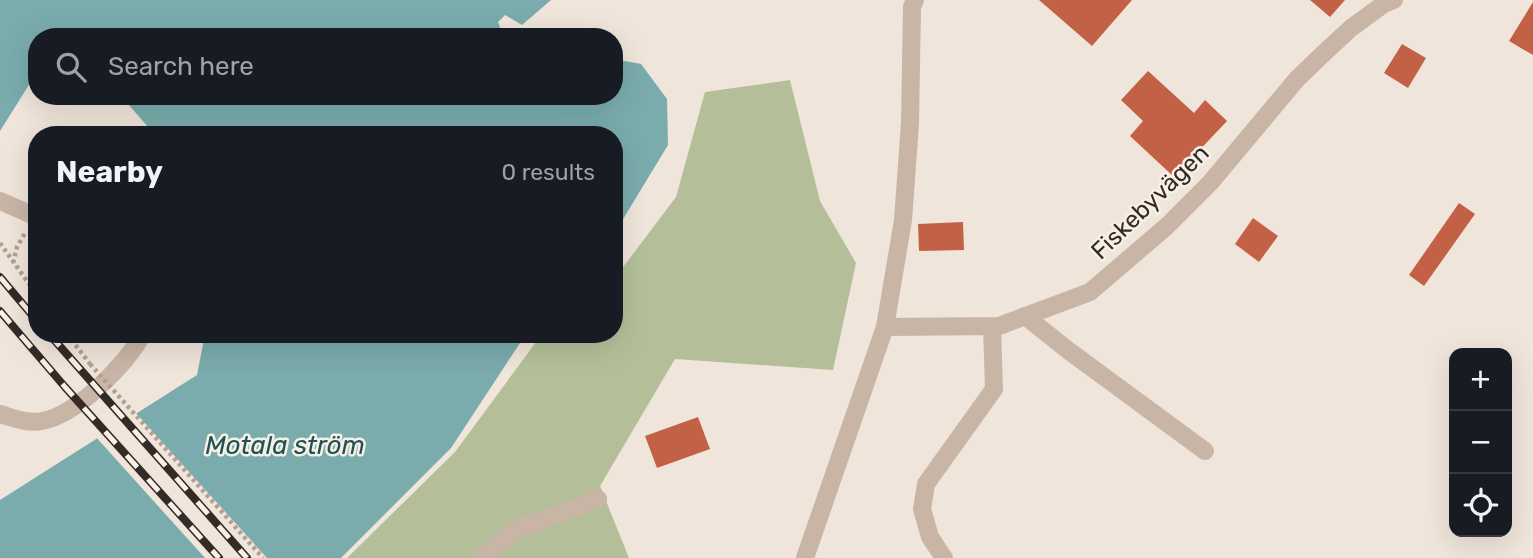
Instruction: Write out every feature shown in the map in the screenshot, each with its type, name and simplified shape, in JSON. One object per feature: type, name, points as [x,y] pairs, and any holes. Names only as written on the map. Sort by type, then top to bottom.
[{"type":"street","name":"Fiskebyvägen","points":[[886,327],[992,327],[1090,292],[1167,226],[1210,183],[1306,70],[1351,28],[1384,4],[1394,0]]},
{"type":"street","points":[[805,558],[886,327],[903,220],[914,4]]},
{"type":"street","points":[[0,201],[28,217]]},
{"type":"street","points":[[1026,316],[1205,451]]},
{"type":"street","points":[[944,558],[930,537],[922,509],[926,484],[994,389],[992,327]]},
{"type":"street","points":[[0,414],[23,422],[42,421],[63,414],[111,376],[133,353],[138,343]]},
{"type":"street","points":[[482,558],[516,530],[598,499]]},
{"type":"path","points":[[13,264],[17,247],[28,230]]},
{"type":"path","points":[[0,243],[28,283]]},
{"type":"path","points":[[74,343],[263,558]]},
{"type":"green space","points":[[790,80],[820,201],[856,263],[833,370],[675,359],[600,486],[629,558],[347,558],[455,452],[535,343],[623,343],[623,267],[676,197],[705,92]]},
{"type":"water","points":[[0,0],[551,0],[522,25],[505,15],[498,22],[500,28],[28,28],[28,86],[0,131]]},
{"type":"water","points":[[623,61],[641,64],[667,99],[668,145],[623,219],[623,126],[147,126],[129,105],[623,105]]},
{"type":"water","name":"Motala ström","points":[[203,343],[520,343],[451,448],[341,558],[0,558],[0,500],[197,375]]},
{"type":"pier","points":[[134,411],[267,558],[205,558],[95,436]]},
{"type":"building","points":[[1039,0],[1132,0],[1092,46]]},
{"type":"building","points":[[1310,0],[1345,0],[1330,17]]},
{"type":"building","points":[[1533,2],[1533,55],[1509,41]]},
{"type":"building","points":[[1402,44],[1426,58],[1408,88],[1384,73]]},
{"type":"building","points":[[1148,71],[1194,113],[1205,100],[1227,121],[1174,177],[1130,136],[1143,121],[1121,100]]},
{"type":"building","points":[[1459,203],[1475,214],[1424,286],[1409,275]]},
{"type":"building","points":[[1253,218],[1278,236],[1259,262],[1235,244]]},
{"type":"building","points":[[963,222],[964,250],[919,251],[918,224]]},
{"type":"building","points":[[698,417],[710,449],[657,468],[645,436]]},
{"type":"railway","points":[[0,277],[28,310]]},
{"type":"railway","points":[[0,311],[219,558]]},
{"type":"railway","points":[[57,343],[247,558]]}]
